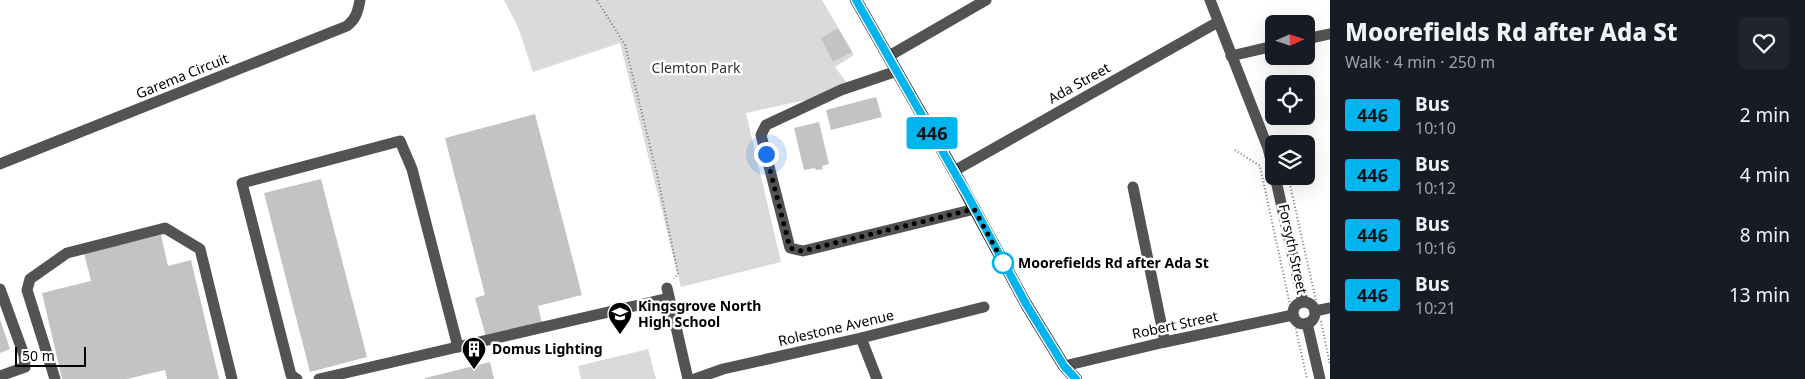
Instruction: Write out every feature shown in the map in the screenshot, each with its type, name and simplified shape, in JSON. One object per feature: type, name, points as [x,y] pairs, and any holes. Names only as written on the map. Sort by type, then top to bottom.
[{"type":"main road","points":[[856,0],[954,171],[1023,298],[1064,366],[1076,379]]},
{"type":"main road","points":[[1064,366],[1067,379]]},
{"type":"street","name":"Garema Circuit","points":[[0,164],[346,26],[356,16],[360,0]]},
{"type":"street","points":[[889,56],[986,0]]},
{"type":"street","name":"Forsyth Street","points":[[1210,0],[1265,141]]},
{"type":"street","name":"Ada Street","points":[[954,171],[1218,22]]},
{"type":"street","points":[[1315,37],[1330,34]]},
{"type":"street","points":[[1231,56],[1265,48]]},
{"type":"street","points":[[897,72],[840,90],[766,125],[761,136],[790,248],[802,251],[974,209]]},
{"type":"street","points":[[297,379],[292,375],[242,182],[400,141],[412,169],[458,347]]},
{"type":"street","name":"Forsyth Street","points":[[1276,185],[1303,302]]},
{"type":"street","points":[[1133,187],[1165,342]]},
{"type":"street","points":[[55,379],[27,290],[30,279],[67,253],[165,228],[200,249],[232,379]]},
{"type":"street","points":[[0,289],[24,355],[25,367],[0,376]]},
{"type":"street","points":[[319,379],[458,347],[668,293],[688,379]]},
{"type":"street","points":[[1307,323],[1297,321],[1293,315],[1294,308],[1303,302],[1309,303],[1317,311]]},
{"type":"street","name":"Rolestone Avenue","points":[[695,379],[722,370],[984,307]]},
{"type":"street","points":[[1307,323],[1317,311],[1330,308]]},
{"type":"street","name":"Robert Street","points":[[1064,366],[1293,315]]},
{"type":"street","points":[[1307,323],[1320,379]]},
{"type":"street","points":[[861,338],[877,379]]},
{"type":"path","points":[[597,0],[625,45],[657,174],[678,274],[668,293]]},
{"type":"path","name":"Forsyth Street","points":[[1235,150],[1260,166],[1307,379]]},
{"type":"path","name":"Forsyth Street","points":[[1290,185],[1330,365]]},
{"type":"green space","name":"Clemton Park","points":[[504,0],[822,0],[854,55],[835,67],[847,83],[811,99],[746,113],[781,262],[681,287],[620,43],[533,72],[518,27]]},
{"type":"green space","points":[[648,349],[656,379],[581,379],[578,366]]},
{"type":"building","points":[[838,28],[852,52],[833,62],[821,38]]},
{"type":"building","points":[[876,97],[882,117],[831,130],[826,110]]},
{"type":"building","points":[[535,114],[582,295],[538,306],[542,323],[486,337],[475,298],[485,295],[445,138]]},
{"type":"building","points":[[819,122],[829,164],[822,166],[823,169],[804,170],[794,128]]},
{"type":"building","points":[[321,179],[367,357],[310,372],[264,193]]},
{"type":"building","points":[[161,235],[168,266],[191,260],[219,379],[167,379],[165,370],[127,379],[62,379],[42,293],[91,281],[84,253]]},
{"type":"building","points":[[0,319],[10,349],[0,353]]},
{"type":"building","name":"Domus Lighting","points":[[490,362],[494,379],[425,379],[425,378]]},
{"type":"bus line","name":"446","points":[[856,0],[968,196],[1026,304],[1064,366],[1076,379]]},
{"type":"place","name":"Moorefields Rd after Ada St","points":[[1003,263]]},
{"type":"place","name":"Kingsgrove North High School","points":[[620,335]]},
{"type":"place","name":"Domus Lighting","points":[[474,370]]},
{"type":"route","points":[[766,154],[790,248],[802,251],[974,209],[1007,269],[1003,263]]}]
